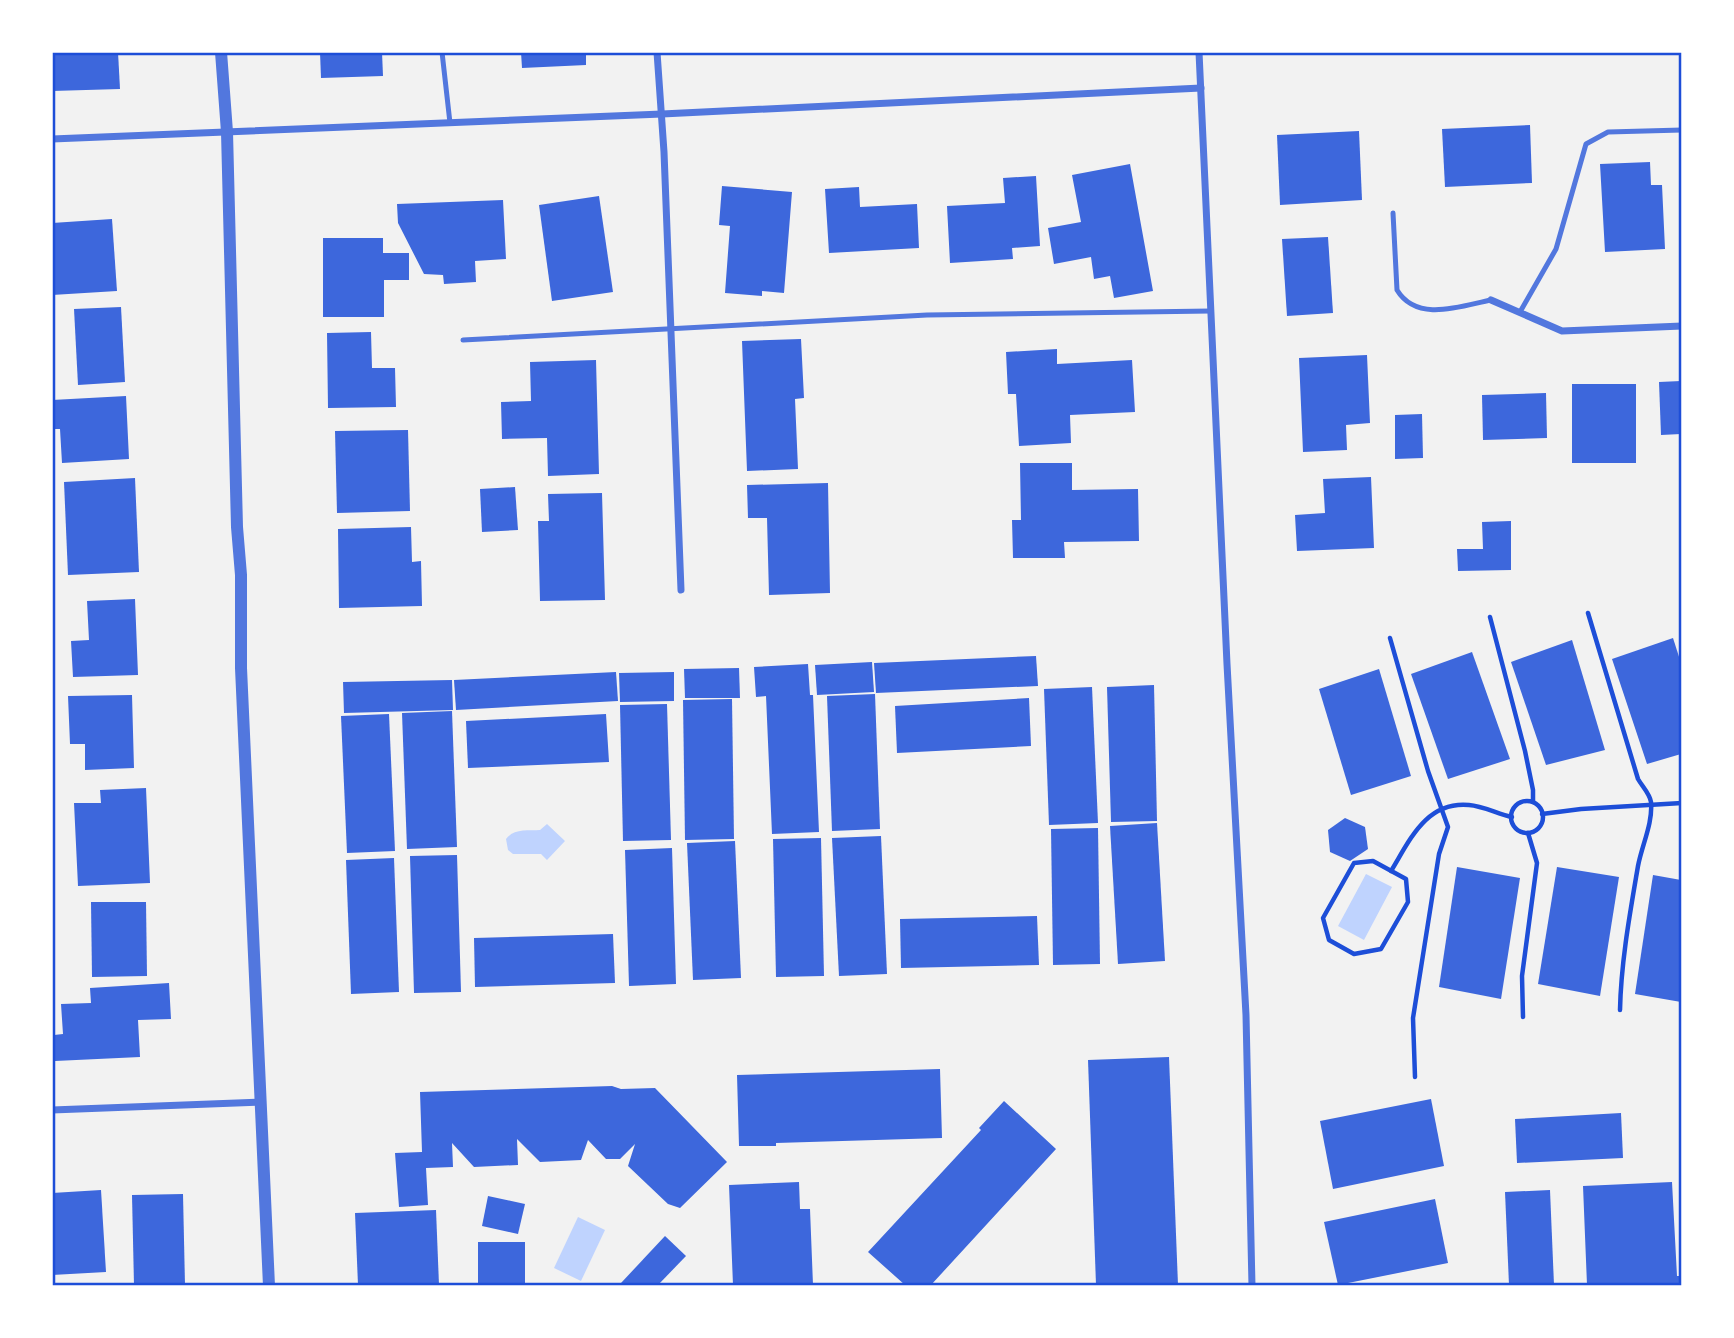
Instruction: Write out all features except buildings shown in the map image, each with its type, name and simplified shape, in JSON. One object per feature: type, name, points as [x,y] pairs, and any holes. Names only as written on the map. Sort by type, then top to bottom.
[{"type":"street","points":[[220,52],[227,132],[237,527],[241,575],[241,668],[269,1286]]},
{"type":"street","points":[[657,52],[662,114],[681,590]]},
{"type":"street","points":[[1199,52],[1246,1015],[1252,1286]]},
{"type":"street","points":[[52,139],[1201,88]]},
{"type":"street","points":[[1491,300],[1562,331],[1682,326]]},
{"type":"street","points":[[52,1110],[260,1102]]},
{"type":"lane","points":[[442,52],[450,123]]},
{"type":"lane","points":[[1520,312],[1556,249],[1586,144],[1608,132],[1682,130]]},
{"type":"lane","points":[[1392,213],[1397,290],[1403,300],[1427,310],[1443,310],[1491,300]]},
{"type":"lane","points":[[463,340],[927,314],[1211,311]]},
{"type":"path","points":[[1588,613],[1638,779],[1650,797],[1651,804],[1621,981],[1620,1010]]},
{"type":"path","points":[[1490,617],[1525,751],[1534,790],[1533,802]]},
{"type":"path","points":[[1390,638],[1448,827],[1439,854],[1413,1018],[1415,1077]]},
{"type":"path","points":[[1533,802],[1538,805],[1542,814],[1542,824],[1538,829],[1528,833],[1519,831],[1514,826],[1512,817],[1519,803],[1533,802]]},
{"type":"path","points":[[1542,814],[1682,803]]},
{"type":"path","points":[[1391,871],[1417,827],[1426,818],[1441,810],[1455,805],[1469,805],[1512,817]]},
{"type":"path","points":[[1523,1017],[1522,976],[1536,863],[1528,833]]},
{"type":"path","points":[[1373,861],[1391,871],[1406,878],[1408,902],[1381,949],[1354,954],[1329,940],[1324,918],[1354,863],[1373,861]]},
{"type":"water","points":[[547,824],[565,841],[547,860],[541,854],[513,854],[508,850],[506,839],[509,835],[540,830]]},
{"type":"water","points":[[1366,874],[1392,887],[1364,940],[1338,926]]},
{"type":"water","points":[[578,1217],[605,1230],[581,1281],[554,1268]]}]
